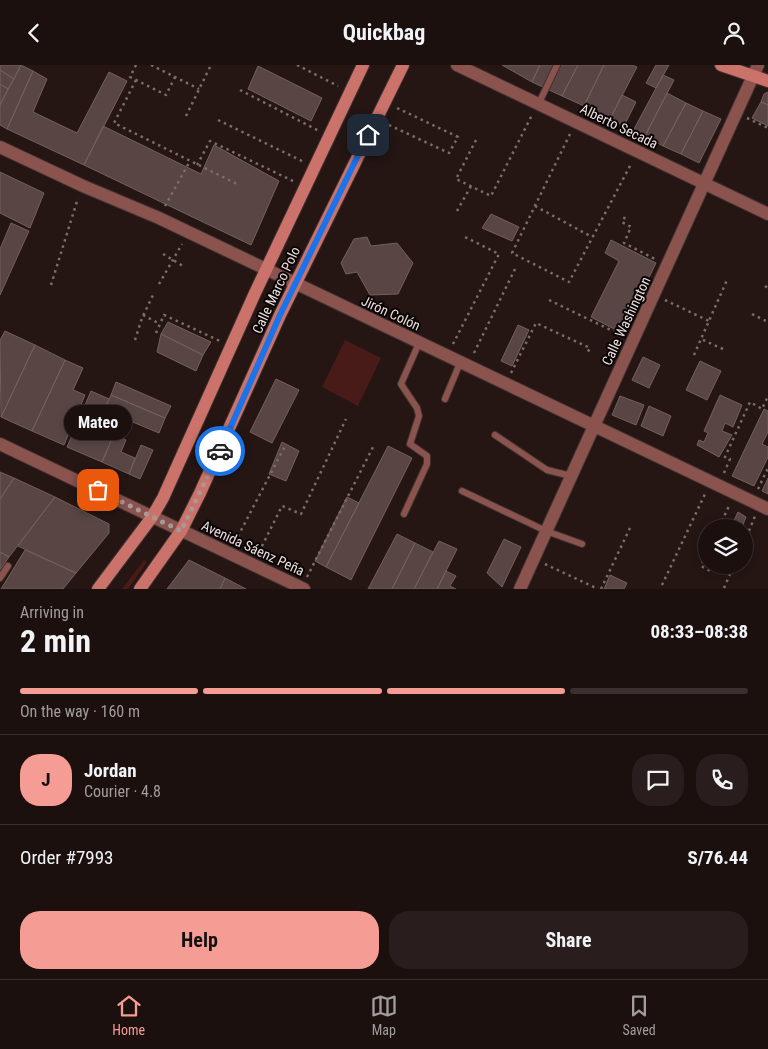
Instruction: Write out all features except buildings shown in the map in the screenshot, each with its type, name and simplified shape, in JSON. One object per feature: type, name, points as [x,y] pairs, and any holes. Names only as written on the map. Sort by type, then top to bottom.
[{"type":"main road","name":"Calle Marco Polo","points":[[98,589],[152,517],[314,167],[364,65]]},
{"type":"main road","name":"Calle Marco Polo","points":[[140,589],[181,531],[295,284],[403,65]]},
{"type":"main road","points":[[721,65],[756,71],[768,81]]},
{"type":"street","name":"Alberto Secada","points":[[457,65],[768,214]]},
{"type":"street","name":"Calle Washington","points":[[520,589],[756,71]]},
{"type":"street","name":"Jirón Colón","points":[[0,147],[83,186],[189,232],[760,505]]},
{"type":"street","name":"Avenida Sáenz Peña","points":[[0,444],[303,588]]},
{"type":"lane","points":[[539,103],[557,65]]},
{"type":"lane","points":[[404,514],[427,465],[427,456],[410,444],[419,416],[417,408],[400,384],[419,343]]},
{"type":"lane","points":[[445,399],[464,365]]},
{"type":"lane","points":[[495,435],[547,470],[571,476]]},
{"type":"lane","points":[[462,491],[546,531],[582,544]]},
{"type":"lane","points":[[0,578],[8,566]]},
{"type":"path","points":[[136,65],[130,77],[166,95],[175,77]]},
{"type":"path","points":[[151,65],[199,89]]},
{"type":"path","points":[[186,116],[211,65]]},
{"type":"path","points":[[297,65],[350,93]]},
{"type":"path","points":[[136,80],[114,123],[239,185]]},
{"type":"path","points":[[240,90],[329,136]]},
{"type":"path","points":[[376,119],[449,153],[458,137],[385,102]]},
{"type":"path","points":[[476,140],[456,179],[491,196],[539,103]]},
{"type":"path","points":[[737,114],[768,128]]},
{"type":"path","points":[[218,120],[314,167]]},
{"type":"path","points":[[576,122],[512,253],[568,282],[637,151]]},
{"type":"path","points":[[198,165],[210,141],[305,187]]},
{"type":"path","points":[[159,218],[190,161]]},
{"type":"path","points":[[51,285],[83,186]]},
{"type":"path","points":[[457,211],[470,186]]},
{"type":"path","points":[[535,206],[592,237]]},
{"type":"path","points":[[625,217],[622,222],[631,227],[624,243],[668,265]]},
{"type":"path","points":[[159,283],[189,232]]},
{"type":"path","points":[[447,356],[499,254],[466,237]]},
{"type":"path","points":[[163,254],[183,266]]},
{"type":"path","points":[[464,365],[515,269]]},
{"type":"path","points":[[694,355],[728,280]]},
{"type":"path","points":[[135,340],[143,315],[154,293]]},
{"type":"path","points":[[654,296],[709,321]]},
{"type":"path","points":[[549,300],[633,341]]},
{"type":"path","points":[[752,314],[768,322]]},
{"type":"path","points":[[143,315],[160,324]]},
{"type":"path","points":[[156,333],[164,315],[231,346]]},
{"type":"path","points":[[505,384],[536,323],[590,349],[586,355]]},
{"type":"path","points":[[701,339],[723,349]]},
{"type":"path","points":[[662,585],[715,483],[730,459],[725,457],[750,402],[762,409],[768,397]]},
{"type":"path","points":[[252,565],[282,506],[301,514],[346,419]]},
{"type":"path","points":[[229,553],[285,445]]},
{"type":"path","points":[[303,588],[373,447]]},
{"type":"path","points":[[753,522],[760,505],[768,468]]},
{"type":"path","points":[[723,519],[735,493]]},
{"type":"path","points":[[533,559],[600,589],[630,528]]},
{"type":"path","points":[[724,588],[730,574]]},
{"type":"shaded area","points":[[345,340],[381,358],[358,406],[322,387]]},
{"type":"shaded area","points":[[144,560],[147,562],[128,589],[122,589]]},
{"type":"way so far","points":[[98,490],[181,531],[220,451]]},
{"type":"place","name":"Mateo","points":[[98,490]]},
{"type":"route","points":[[220,451],[280,315],[368,135]]}]
